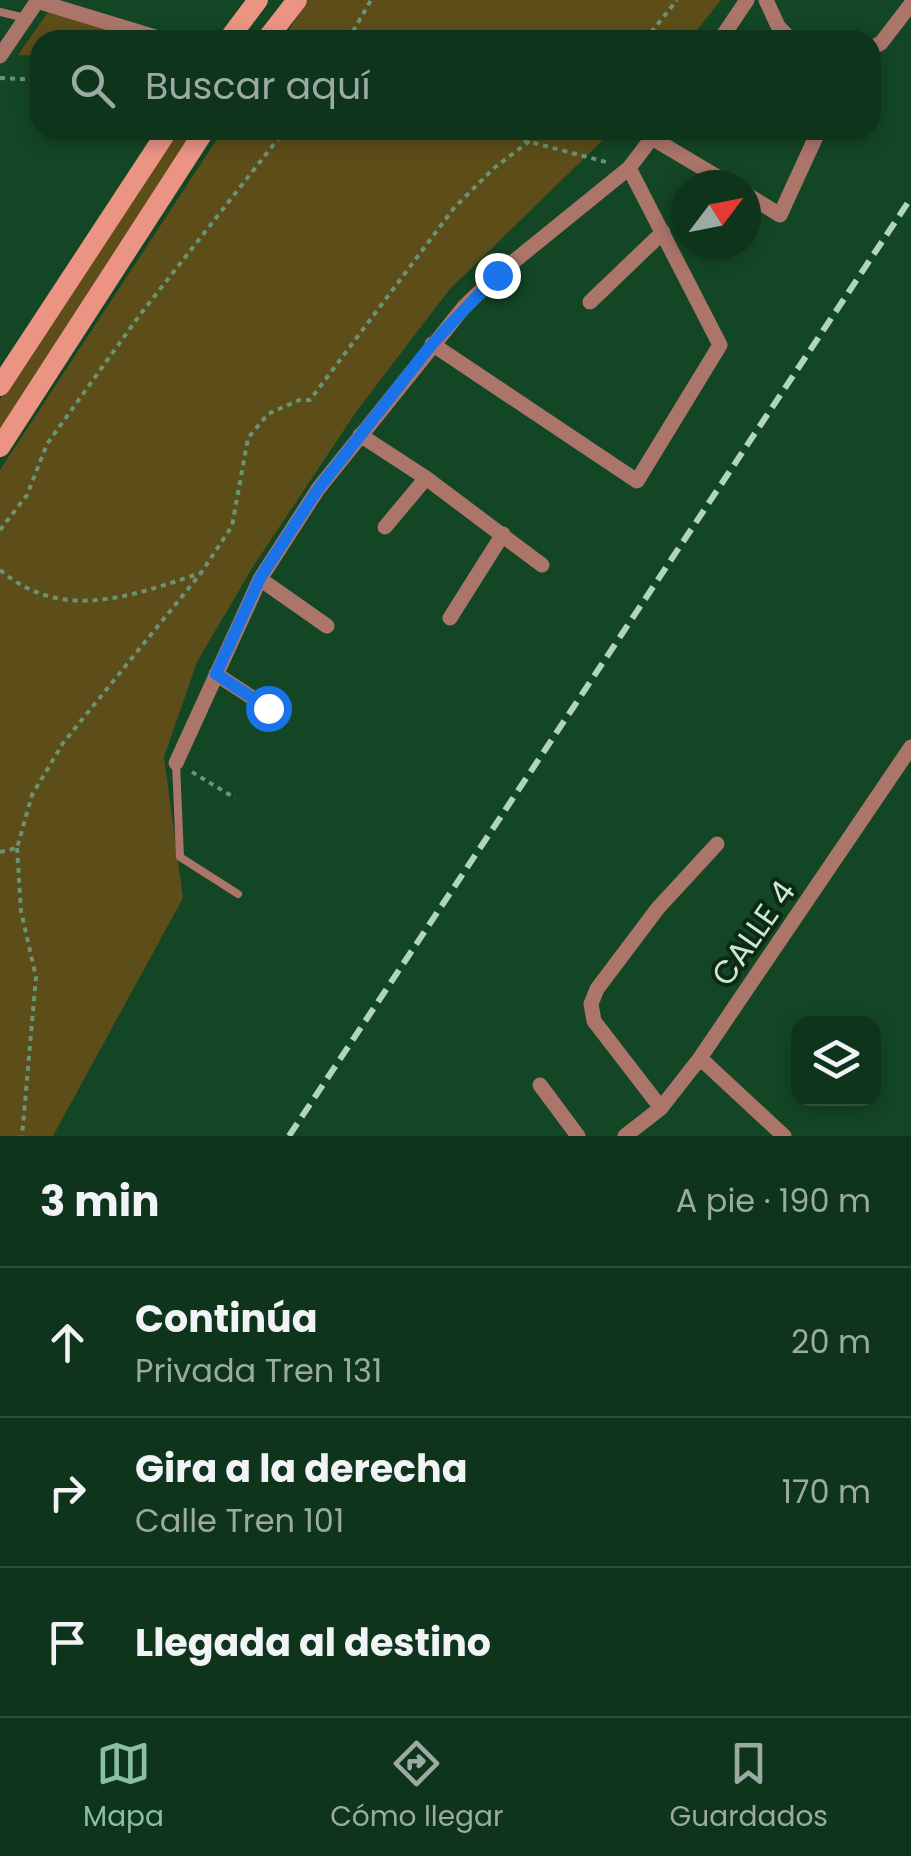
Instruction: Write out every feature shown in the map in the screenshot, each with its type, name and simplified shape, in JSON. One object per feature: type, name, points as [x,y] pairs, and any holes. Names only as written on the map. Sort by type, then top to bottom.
[{"type":"main road","points":[[236,30],[258,0]]},
{"type":"main road","points":[[274,30],[297,0]]},
{"type":"main road","points":[[0,386],[161,140]]},
{"type":"main road","points":[[0,447],[200,140]]},
{"type":"street","points":[[0,56],[38,0],[132,30]]},
{"type":"street","points":[[727,30],[748,0]]},
{"type":"street","points":[[766,0],[782,30]]},
{"type":"street","points":[[881,43],[911,4]]},
{"type":"street","points":[[176,763],[260,578],[318,489],[432,344],[497,275],[628,168],[650,140]]},
{"type":"street","points":[[664,140],[709,170]]},
{"type":"street","points":[[761,203],[780,214],[814,140]]},
{"type":"street","points":[[432,344],[637,481],[720,345],[628,168]]},
{"type":"street","points":[[590,302],[663,232]]},
{"type":"street","points":[[360,435],[426,478],[542,565]]},
{"type":"street","points":[[385,527],[426,478]]},
{"type":"street","points":[[450,618],[503,534]]},
{"type":"street","points":[[260,578],[326,626]]},
{"type":"street","points":[[216,674],[268,708]]},
{"type":"street","name":"CALLE 4","points":[[625,1136],[661,1108],[700,1058],[911,747]]},
{"type":"street","points":[[661,1108],[594,1021],[591,1004],[597,989],[658,908],[717,844]]},
{"type":"street","points":[[700,1058],[784,1136]]},
{"type":"street","points":[[540,1085],[578,1136]]},
{"type":"lane","points":[[0,12],[25,18]]},
{"type":"lane","points":[[176,763],[180,858],[238,894]]},
{"type":"path","points":[[354,30],[371,0]]},
{"type":"path","points":[[653,30],[678,0]]},
{"type":"path","points":[[0,78],[30,80]]},
{"type":"path","points":[[0,530],[27,495],[48,444],[93,380],[276,140]]},
{"type":"path","points":[[522,140],[628,168]]},
{"type":"path","points":[[22,1136],[36,977],[21,910],[18,848],[32,795],[64,743],[201,574],[232,526],[248,438],[268,414],[299,400],[310,400],[454,208],[494,168],[532,140]]},
{"type":"path","points":[[0,570],[20,586],[49,599],[114,601],[201,574]]},
{"type":"path","points":[[176,763],[235,798]]},
{"type":"path","points":[[0,852],[18,848]]},
{"type":"shaded area","points":[[308,0],[721,0],[697,30],[288,30]]},
{"type":"shaded area","points":[[55,2],[150,30],[35,30]]},
{"type":"shaded area","points":[[30,38],[30,56],[18,55]]},
{"type":"shaded area","points":[[168,140],[188,140],[0,432],[0,399]]},
{"type":"shaded area","points":[[216,140],[603,140],[449,290],[356,412],[254,565],[197,662],[164,757],[183,898],[53,1136],[0,1136],[0,470]]},
{"type":"railway","points":[[289,1136],[911,198]]},
{"type":"route","points":[[268,708],[216,674],[260,578],[318,489],[432,344],[497,275]]}]
